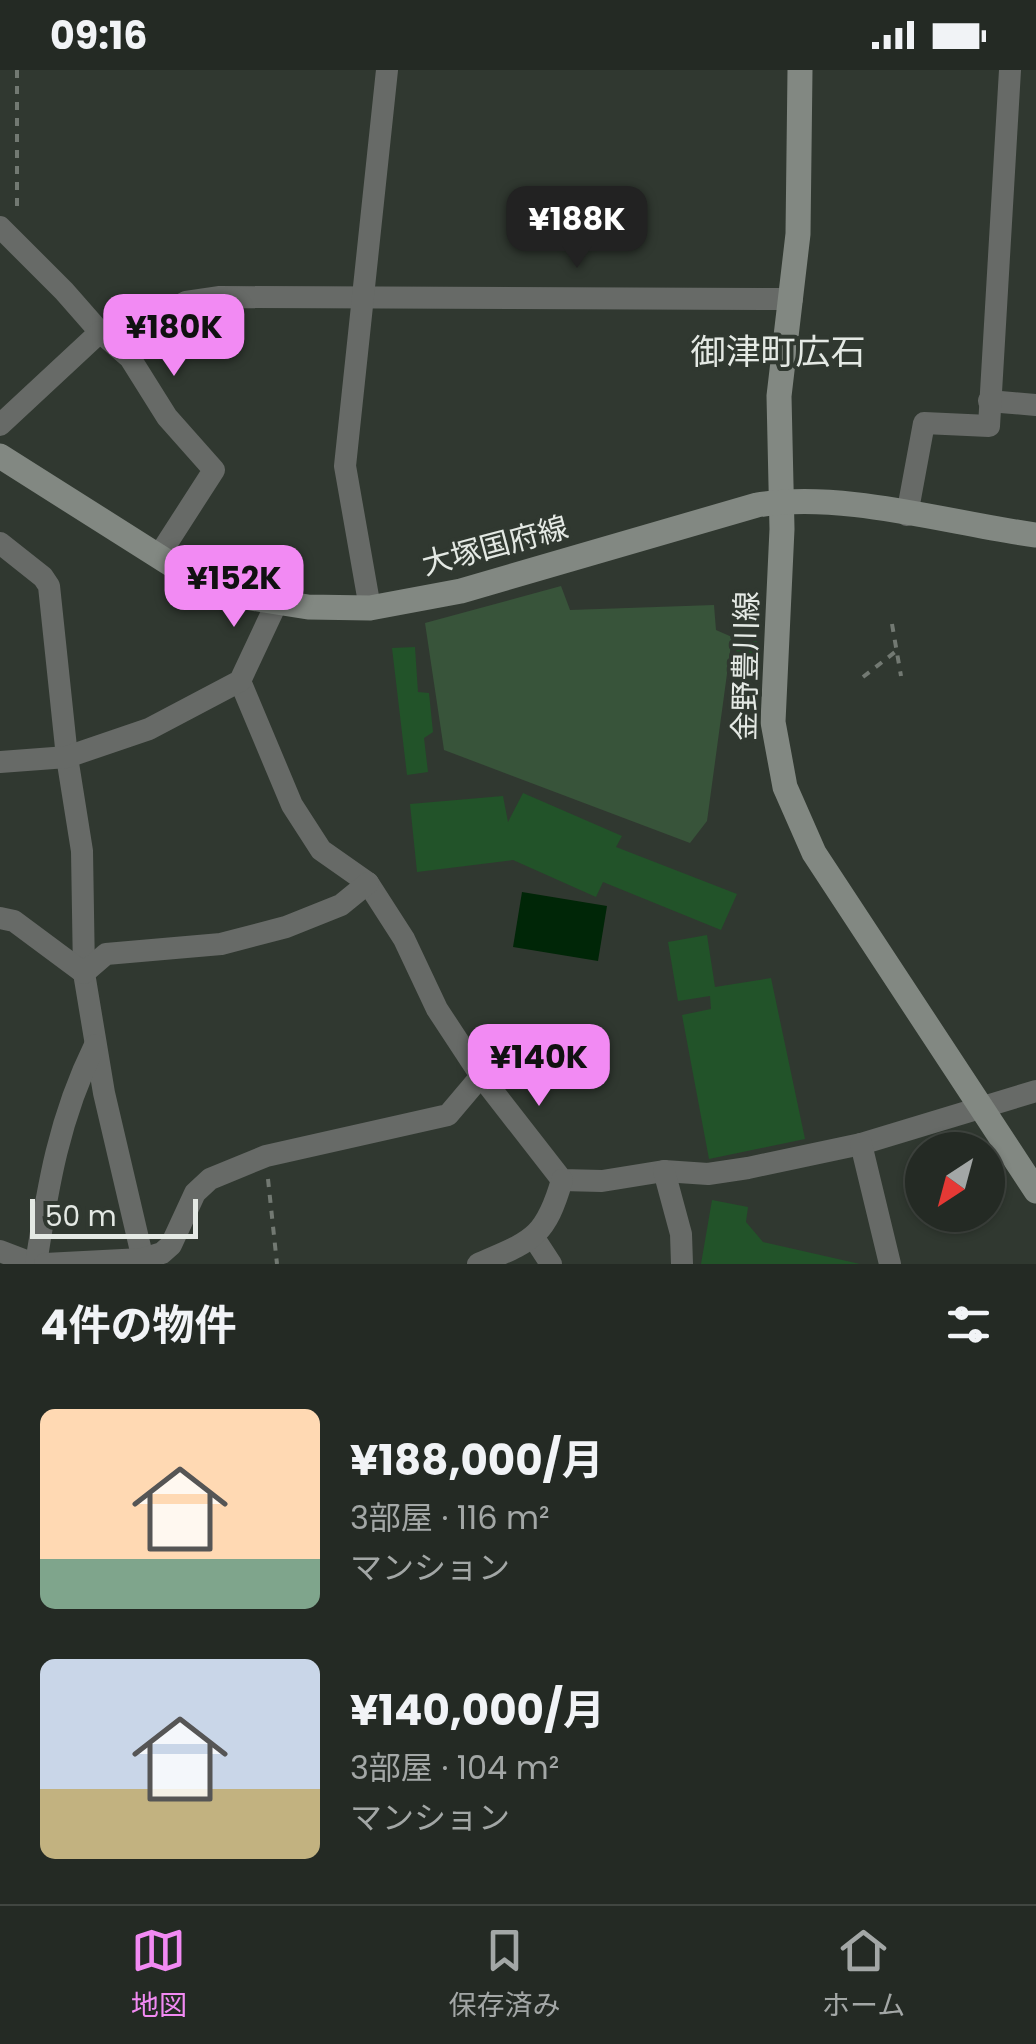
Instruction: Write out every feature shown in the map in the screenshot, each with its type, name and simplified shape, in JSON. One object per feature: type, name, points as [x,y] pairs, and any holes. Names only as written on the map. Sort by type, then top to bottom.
[{"type":"main road","name":"金野豊川線","points":[[800,70],[798,234],[779,396],[782,529],[773,722],[785,788],[798,822],[834,886],[1036,1192]]},
{"type":"main road","name":"大塚国府線","points":[[0,456],[158,557],[215,587],[308,607],[370,608],[516,576],[756,505],[780,502],[803,500],[1036,536]]},
{"type":"street","points":[[370,608],[345,466],[386,70]]},
{"type":"street","points":[[908,514],[924,423],[989,426],[1010,70]]},
{"type":"street","points":[[9,236],[130,358],[167,416],[214,470],[158,557]]},
{"type":"street","points":[[0,425],[106,336],[186,302],[220,296],[792,300]]},
{"type":"street","points":[[990,401],[1036,405]]},
{"type":"street","points":[[0,544],[49,586],[67,757],[82,851],[84,973],[95,1046],[143,1261]]},
{"type":"street","points":[[0,762],[67,757],[149,729],[240,682],[277,602]]},
{"type":"street","points":[[240,682],[292,805],[322,850],[368,883],[404,939],[437,1009],[481,1076],[562,1180]]},
{"type":"street","points":[[84,973],[106,954],[220,944],[286,927],[341,905],[368,883]]},
{"type":"street","points":[[0,918],[14,921],[84,973]]},
{"type":"street","points":[[0,1251],[35,1264],[54,1152],[74,1087],[95,1046]]},
{"type":"street","points":[[46,1264],[143,1261],[171,1245],[195,1193],[210,1179],[266,1156],[448,1114],[481,1076]]},
{"type":"street","points":[[562,1180],[602,1181],[664,1171],[708,1174],[861,1144],[1036,1091]]},
{"type":"street","points":[[861,1144],[890,1264]]},
{"type":"street","points":[[664,1171],[681,1234],[682,1264]]},
{"type":"street","points":[[478,1264],[534,1238],[552,1214],[562,1180]]},
{"type":"street","points":[[534,1238],[551,1264]]},
{"type":"path","points":[[9,236],[17,70]]},
{"type":"path","points":[[892,624],[901,676]]},
{"type":"path","points":[[863,676],[897,651]]},
{"type":"path","points":[[266,1156],[277,1264]]},
{"type":"shaded area","points":[[561,586],[570,610],[714,605],[716,630],[732,637],[707,821],[690,843],[444,750],[425,623]]},
{"type":"shaded area","points":[[522,892],[607,906],[598,961],[513,947]]},
{"type":"building","points":[[742,609],[760,611],[755,657],[736,654]]},
{"type":"building","points":[[415,647],[418,692],[429,693],[433,732],[424,738],[428,772],[407,775],[392,648]]},
{"type":"building","points":[[734,665],[752,666],[749,687],[732,684]]},
{"type":"building","points":[[733,691],[749,695],[747,711],[730,709]]},
{"type":"building","points":[[523,793],[622,836],[616,847],[737,894],[721,930],[603,882],[596,897],[513,860],[417,872],[410,804],[503,796],[508,822]]},
{"type":"building","points":[[707,935],[715,987],[771,978],[805,1139],[709,1159],[682,1015],[711,1009],[710,996],[678,1001],[668,942]]},
{"type":"building","points":[[712,1200],[748,1207],[746,1222],[763,1242],[860,1264],[701,1264]]},
{"type":"district","name":"御津町広石","points":[[778,352]]}]
